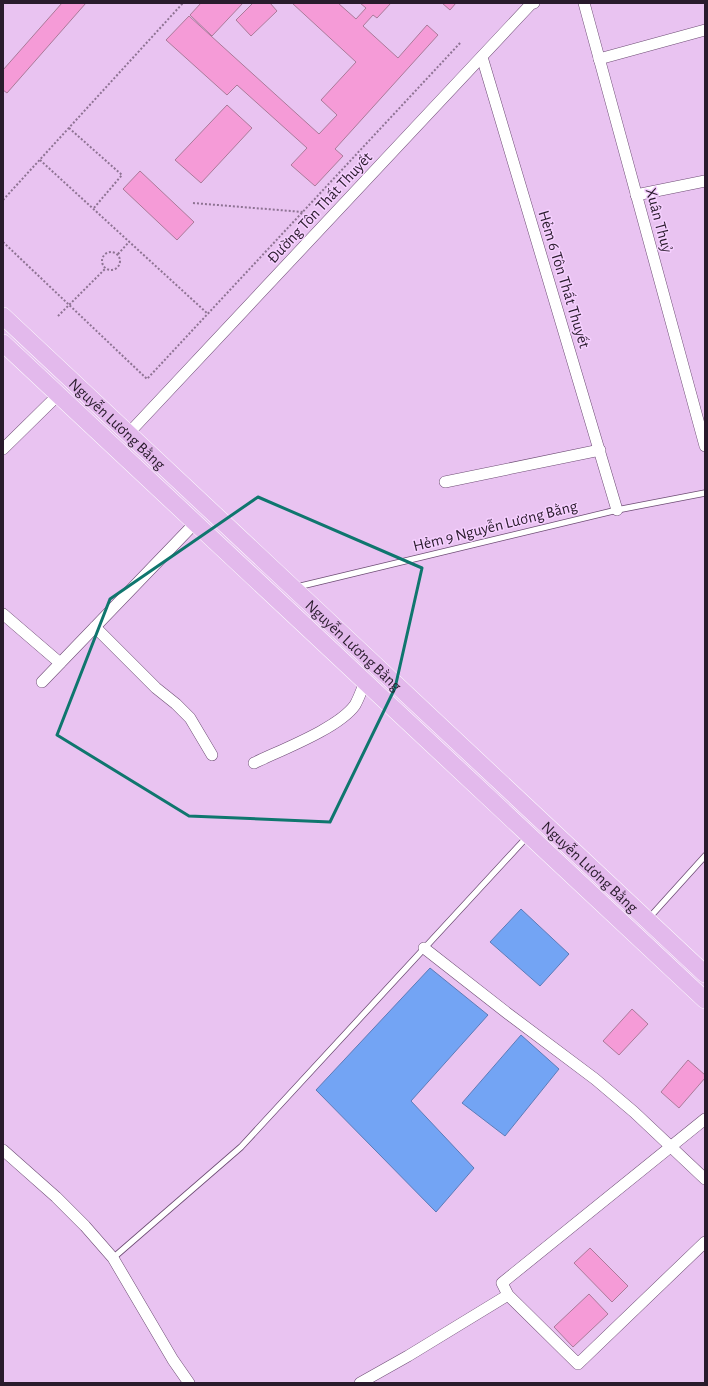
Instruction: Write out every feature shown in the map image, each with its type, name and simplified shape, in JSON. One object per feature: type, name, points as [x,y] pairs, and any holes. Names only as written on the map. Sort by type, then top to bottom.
[{"type":"main road","name":"Nguyễn Lương Bằng","points":[[3,316],[705,974]]},
{"type":"main road","name":"Nguyễn Lương Bằng","points":[[3,343],[705,1000]]},
{"type":"main road","points":[[20,358],[33,345]]},
{"type":"street","name":"Đường Tôn Thất Thuyết","points":[[128,434],[531,4],[534,3]]},
{"type":"street","name":"Xuân Thuỷ","points":[[584,3],[705,446]]},
{"type":"street","points":[[599,59],[705,30]]},
{"type":"street","name":"Hẻm 6 Tôn Thất Thuyết","points":[[482,57],[600,450],[616,510]]},
{"type":"street","points":[[636,195],[705,181]]},
{"type":"street","points":[[3,449],[58,395]]},
{"type":"street","points":[[446,482],[600,450]]},
{"type":"street","points":[[42,682],[195,523]]},
{"type":"street","points":[[3,614],[60,663]]},
{"type":"street","points":[[95,627],[156,688],[176,704],[190,718],[212,755]]},
{"type":"street","points":[[254,763],[317,733],[342,718],[355,704],[365,682]]},
{"type":"street","points":[[424,948],[595,1080],[634,1112],[672,1146],[705,1179]]},
{"type":"street","points":[[705,1119],[502,1283],[508,1295],[578,1364],[705,1242]]},
{"type":"street","points":[[3,1150],[56,1197],[85,1226],[113,1258],[169,1354],[189,1383]]},
{"type":"street","points":[[360,1383],[408,1356],[508,1295]]},
{"type":"lane","name":"Hẻm 9 Nguyễn Lương Bằng","points":[[293,588],[616,510],[705,493]]},
{"type":"lane","points":[[113,1258],[241,1147],[528,835]]},
{"type":"lane","points":[[648,920],[705,856]]},
{"type":"path","points":[[3,200],[184,3]]},
{"type":"path","points":[[3,242],[147,380],[461,42]]},
{"type":"path","points":[[69,128],[122,175],[93,209]]},
{"type":"path","points":[[40,160],[208,314]]},
{"type":"path","points":[[193,203],[303,212]]},
{"type":"path","points":[[118,254],[129,242]]},
{"type":"path","points":[[111,251],[118,254],[122,261],[119,268],[112,271],[105,269],[101,262],[104,254],[111,251]]},
{"type":"path","points":[[58,316],[105,269]]},
{"type":"highlighted area","points":[[258,497],[422,568],[395,688],[330,822],[189,816],[57,735],[110,599]]},
{"type":"water","points":[[521,909],[569,954],[540,986],[490,942]]},
{"type":"water","points":[[430,968],[488,1015],[411,1101],[474,1168],[436,1212],[316,1090]]},
{"type":"water","points":[[521,1035],[559,1069],[505,1136],[462,1103]]},
{"type":"building","points":[[62,3],[86,3],[7,93],[3,90],[3,70]]},
{"type":"building","points":[[201,3],[243,3],[212,36],[190,15]]},
{"type":"building","points":[[253,3],[270,3],[277,11],[251,36],[236,20]]},
{"type":"building","points":[[292,3],[338,3],[356,19],[366,8],[360,3],[391,3],[377,18],[373,15],[363,26],[398,58],[427,25],[438,35],[335,149],[343,156],[315,186],[291,165],[307,148],[237,85],[227,95],[166,40],[189,16],[319,134],[337,115],[321,100],[356,62]]},
{"type":"building","points":[[442,3],[456,3],[450,10]]},
{"type":"building","points":[[227,105],[252,128],[201,183],[175,160]]},
{"type":"building","points":[[140,171],[194,222],[177,240],[123,189]]},
{"type":"building","points":[[632,1009],[648,1024],[619,1055],[603,1041]]},
{"type":"building","points":[[688,1060],[705,1075],[705,1078],[679,1108],[661,1092]]},
{"type":"building","points":[[590,1248],[628,1286],[612,1302],[574,1263]]},
{"type":"building","points":[[589,1294],[608,1314],[573,1347],[554,1327]]}]
